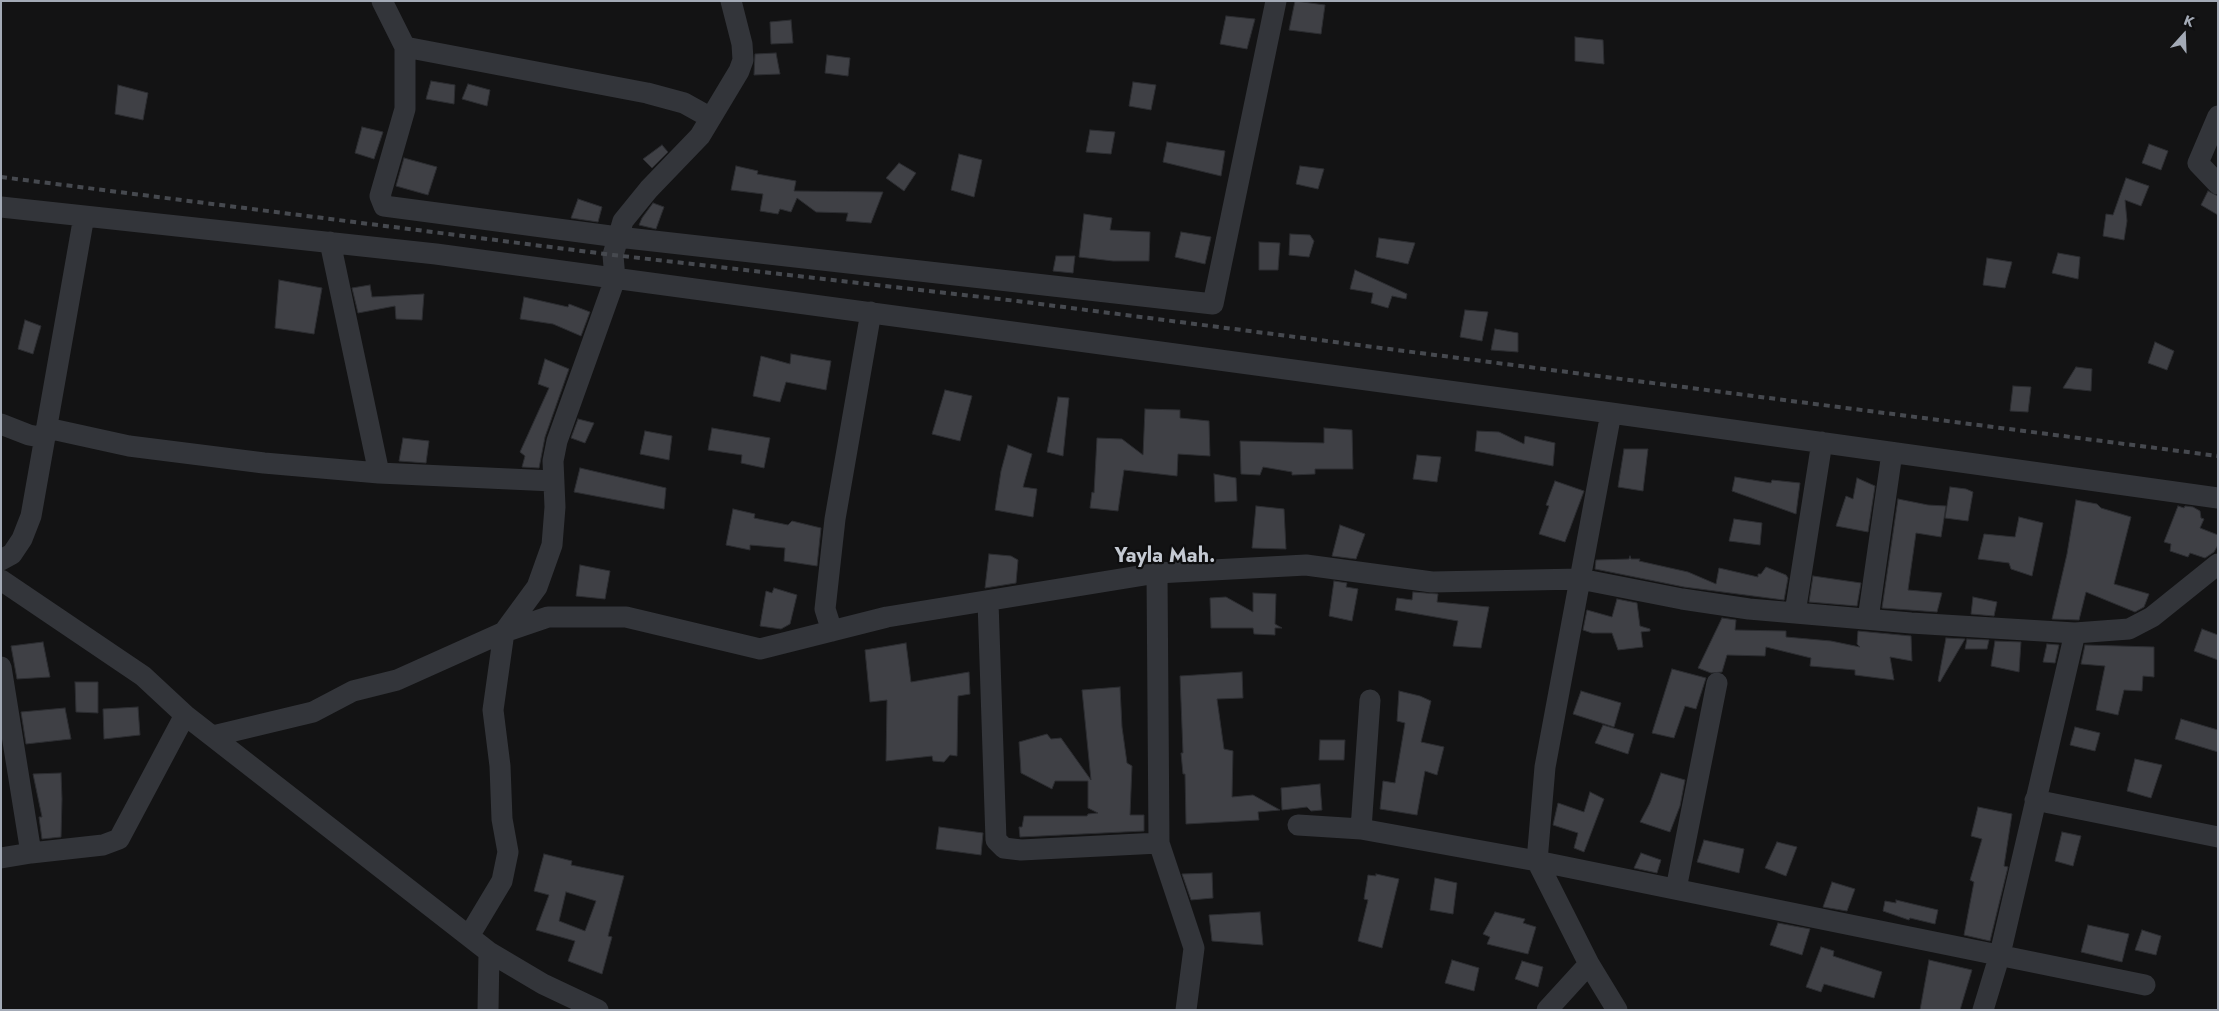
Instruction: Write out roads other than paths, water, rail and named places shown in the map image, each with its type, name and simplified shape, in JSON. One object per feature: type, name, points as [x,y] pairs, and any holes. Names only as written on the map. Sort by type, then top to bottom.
[{"type":"street","points":[[382,1],[405,47],[405,109],[380,196],[384,206],[618,237],[1213,304],[1276,1]]},
{"type":"street","points":[[469,936],[502,881],[508,852],[502,819],[500,766],[493,710],[504,632],[537,587],[552,545],[555,507],[553,461],[557,441],[615,279],[613,255],[623,221],[649,188],[700,136],[739,71],[743,60],[740,29],[732,10],[731,1]]},
{"type":"street","points":[[405,47],[647,93],[684,103],[711,118]]},
{"type":"street","points":[[2218,116],[2198,164],[2218,184]]},
{"type":"street","points":[[1,207],[436,254],[1611,413],[2218,498]]},
{"type":"street","points":[[1,560],[12,554],[22,539],[31,516],[84,216]]},
{"type":"street","points":[[330,242],[379,474]]},
{"type":"street","points":[[832,630],[825,609],[836,519],[871,312]]},
{"type":"street","points":[[1611,413],[1545,767],[1537,861],[1588,964],[1617,1010]]},
{"type":"street","points":[[1,424],[29,435],[46,433],[129,446],[264,463],[379,474],[553,481]]},
{"type":"street","points":[[1795,613],[1822,442]]},
{"type":"street","points":[[1868,619],[1892,453]]},
{"type":"street","points":[[213,736],[313,712],[353,691],[397,680],[504,632],[548,617],[626,616],[760,649],[887,617],[1157,574],[1306,565],[1432,582],[1580,580],[1682,599],[1795,613],[2074,633],[2129,629],[2152,617],[2218,564]]},
{"type":"street","points":[[1157,574],[1159,843],[1194,948],[1186,1010]]},
{"type":"street","points":[[1,580],[143,676],[185,715],[489,952],[543,984],[598,1010]]},
{"type":"street","points":[[988,601],[996,840],[1004,848],[1021,850],[1159,843]]},
{"type":"street","points":[[1983,1010],[2000,954],[2074,633]]},
{"type":"street","points":[[1,667],[31,853]]},
{"type":"street","points":[[1676,889],[1717,682]]},
{"type":"street","points":[[1361,828],[1370,700]]},
{"type":"street","points":[[1,858],[103,845],[119,839],[185,715]]},
{"type":"street","points":[[2035,800],[2218,837]]},
{"type":"street","points":[[1298,826],[1361,828],[1537,861],[2145,985]]},
{"type":"street","points":[[488,1010],[489,952]]},
{"type":"street","points":[[1547,1010],[1588,964]]},
{"type":"railway","points":[[1,177],[613,255],[1017,301],[2218,456]]},
{"type":"district","name":"Yayla Mah.","points":[[1165,557]]}]
